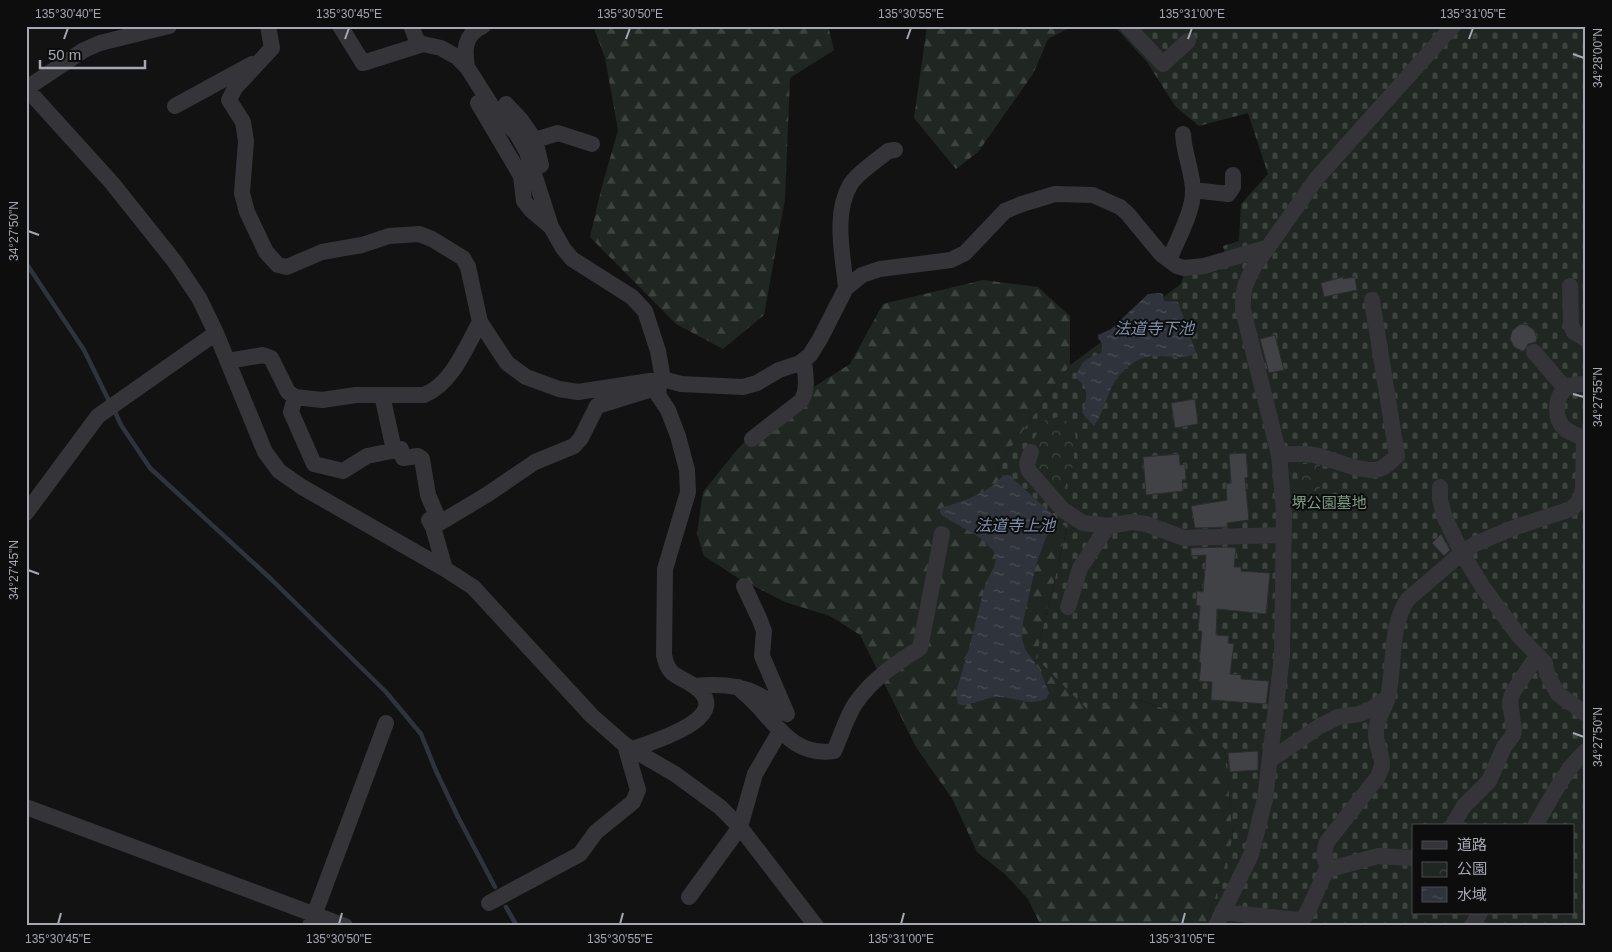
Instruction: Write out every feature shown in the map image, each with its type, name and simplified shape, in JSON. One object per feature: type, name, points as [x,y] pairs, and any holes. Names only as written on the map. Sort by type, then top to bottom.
[{"type":"street","points":[[170,26],[143,29],[100,43],[84,50],[26,88],[112,183],[175,262],[199,298],[216,333],[265,452],[279,471],[302,487],[473,587],[592,716],[629,747],[675,774],[720,807],[740,827],[816,926]]},
{"type":"street","points":[[268,26],[272,48],[235,88],[229,100],[243,122],[246,141],[242,193],[247,212],[266,252],[278,265],[287,267],[322,252],[362,245],[389,236],[419,234],[432,239],[463,258],[468,267],[480,322],[507,363],[526,377],[559,389],[578,392],[661,383],[743,387],[757,382],[779,370],[804,360],[810,355],[846,288],[862,275],[880,269],[951,260],[965,253],[1005,211],[1055,194],[1093,195],[1120,207],[1128,213],[1161,254],[1177,266],[1187,269],[1266,248]]},
{"type":"street","points":[[340,26],[363,63],[423,44],[441,48],[456,56],[471,73],[492,108],[518,134],[540,187],[551,227],[563,248],[572,259],[632,297],[645,311],[658,351],[661,383],[658,394],[668,410],[688,470],[688,492],[665,569],[664,655],[666,666],[673,674],[703,693],[706,702],[699,720],[686,728],[629,747]]},
{"type":"street","points":[[411,26],[419,45]]},
{"type":"street","points":[[483,26],[476,29],[468,40],[464,52],[471,73],[475,98],[521,176],[524,200],[532,211],[551,227]]},
{"type":"street","points":[[1127,26],[1163,64],[1188,41]]},
{"type":"street","points":[[1328,866],[1304,918],[1299,920],[1219,922],[1251,855],[1265,798],[1282,656],[1284,513],[1279,455],[1243,310],[1242,294],[1246,281],[1266,248],[1317,178],[1452,26]]},
{"type":"street","points":[[175,106],[264,56]]},
{"type":"street","points":[[506,104],[521,120],[535,140],[543,176],[540,187]]},
{"type":"street","points":[[535,140],[558,133],[592,144]]},
{"type":"street","points":[[1169,260],[1186,219],[1193,190],[1184,147],[1184,134]]},
{"type":"street","points":[[846,288],[840,224],[844,200],[851,183],[888,151],[895,150]]},
{"type":"street","points":[[1193,190],[1228,194],[1233,188],[1233,175]]},
{"type":"street","points":[[1570,286],[1571,325],[1574,332],[1586,339]]},
{"type":"street","points":[[1279,455],[1296,453],[1329,458],[1368,471],[1381,469],[1397,456],[1372,300]]},
{"type":"street","points":[[228,361],[263,355],[271,358],[288,392],[295,397],[322,400],[356,395],[424,395],[432,392],[449,376],[480,322]]},
{"type":"street","points":[[26,513],[98,416],[216,333]]},
{"type":"street","points":[[1534,352],[1565,388]]},
{"type":"street","points":[[752,439],[789,412],[805,395],[804,360]]},
{"type":"street","points":[[433,527],[488,494],[535,462],[574,446],[581,438],[597,406],[661,383]]},
{"type":"street","points":[[1412,858],[1378,856],[1334,868],[1328,866],[1324,860],[1324,850],[1327,842],[1382,769],[1384,762],[1377,744],[1375,732],[1388,698],[1396,633],[1402,609],[1408,599],[1475,544],[1513,528],[1571,509],[1580,501],[1583,489],[1584,438],[1573,434],[1563,427],[1558,419],[1557,408],[1560,396],[1565,388],[1575,384],[1586,384]]},
{"type":"street","points":[[382,395],[394,450]]},
{"type":"street","points":[[295,397],[292,412],[314,464],[343,471],[367,456],[401,449],[403,458],[418,456],[422,460],[428,495],[437,516],[429,520],[433,527],[445,569]]},
{"type":"street","points":[[1030,452],[1027,464],[1029,472],[1063,510],[1083,523],[1108,526],[1132,522],[1146,524],[1184,538],[1284,535]]},
{"type":"street","points":[[1440,487],[1440,500],[1445,518],[1462,553],[1482,586],[1519,636],[1545,663],[1547,674],[1558,694],[1586,714]]},
{"type":"street","points":[[1068,607],[1080,568],[1108,526]]},
{"type":"street","points":[[738,688],[792,742],[808,750],[834,751],[854,706],[869,686],[893,665],[920,648],[942,534]]},
{"type":"street","points":[[694,686],[710,684],[738,688],[756,694],[787,714],[762,656],[764,632],[744,586]]},
{"type":"street","points":[[1453,824],[1464,806],[1489,781],[1504,747],[1513,735],[1510,701],[1513,692],[1537,656]]},
{"type":"street","points":[[1270,760],[1320,726],[1338,717],[1359,714],[1388,698]]},
{"type":"street","points":[[312,920],[386,723]]},
{"type":"street","points":[[689,897],[740,827],[755,774],[780,731]]},
{"type":"street","points":[[489,903],[580,854],[596,832],[634,802],[638,790],[629,747]]},
{"type":"street","points":[[1535,824],[1567,773],[1579,756],[1586,751]]},
{"type":"street","points":[[26,807],[312,920],[344,926]]},
{"type":"street","points":[[1472,926],[1479,914]]},
{"type":"green space","points":[[593,26],[828,26],[834,50],[790,78],[785,199],[764,315],[723,349],[676,324],[590,237],[618,130],[605,58]]},
{"type":"green space","points":[[927,26],[1073,26],[1048,39],[1033,74],[978,152],[956,169],[914,118]]},
{"type":"green space","name":"堺公園墓地","points":[[1114,26],[1586,26],[1586,926],[1205,926],[1233,838],[1224,748],[1182,714],[1139,700],[1087,709],[1036,658],[1067,528],[997,467],[1070,365],[1181,284],[1184,274],[1220,271],[1225,255],[1223,246],[1239,241],[1241,204],[1268,174],[1248,113],[1199,126],[1175,106],[1147,62]]},
{"type":"green space","points":[[983,280],[1038,287],[1070,316],[1070,365],[997,467],[1067,527],[1036,658],[1087,708],[1138,700],[1182,714],[1224,748],[1233,838],[1205,926],[1041,926],[1028,899],[1006,875],[977,852],[953,800],[916,747],[860,635],[830,616],[785,602],[738,578],[704,556],[697,534],[703,492],[736,451],[770,415],[850,364],[883,304]]},
{"type":"green space","points":[[1058,417],[1072,426],[1076,440],[1074,464],[1063,494],[1057,495],[1037,472],[1029,449],[1043,421]]},
{"type":"green space","points":[[1302,464],[1320,464],[1320,510],[1298,510],[1299,477],[1302,473]]},
{"type":"water","name":"法道寺下池","points":[[1148,294],[1163,294],[1164,301],[1178,302],[1196,353],[1186,357],[1147,357],[1132,364],[1116,380],[1094,426],[1082,412],[1086,392],[1076,376],[1078,370],[1085,361],[1101,353],[1103,345],[1098,335],[1111,329]]},
{"type":"water","name":"法道寺上池","points":[[1003,475],[1009,475],[1052,514],[1054,520],[1036,565],[1023,622],[1022,639],[1025,649],[1040,670],[1049,693],[1046,699],[1033,702],[996,697],[962,705],[958,704],[956,692],[986,582],[996,559],[993,550],[979,537],[941,515],[940,510],[942,507],[966,500],[984,491]]},
{"type":"building","points":[[1343,277],[1343,279],[1355,277],[1357,290],[1324,297],[1321,283]]},
{"type":"building","points":[[1523,324],[1534,330],[1537,338],[1536,342],[1528,344],[1524,351],[1522,351],[1514,347],[1510,339],[1512,331]]},
{"type":"building","points":[[1275,335],[1284,370],[1269,373],[1260,339]]},
{"type":"building","points":[[1195,399],[1198,424],[1175,428],[1171,403]]},
{"type":"building","points":[[1246,453],[1248,477],[1245,478],[1249,520],[1227,523],[1227,527],[1195,528],[1191,506],[1227,500],[1226,484],[1231,483],[1229,454]]},
{"type":"building","points":[[1179,454],[1180,465],[1185,464],[1186,480],[1182,480],[1183,491],[1146,495],[1143,457]]},
{"type":"building","points":[[1441,534],[1450,550],[1444,556],[1432,543]]},
{"type":"building","points":[[1191,548],[1236,548],[1234,567],[1241,567],[1241,571],[1270,573],[1266,614],[1217,609],[1216,635],[1229,636],[1228,643],[1234,644],[1230,674],[1241,675],[1241,679],[1269,681],[1266,704],[1211,700],[1212,682],[1199,681],[1202,631],[1198,631],[1200,606],[1196,605],[1197,591],[1203,592],[1206,555],[1191,556]]},
{"type":"building","points":[[1258,751],[1258,770],[1230,772],[1228,753]]},
{"type":"waterway","points":[[26,263],[84,350],[110,403]]},
{"type":"waterway","points":[[114,410],[121,425],[150,468],[271,579],[386,692],[421,734],[458,817],[495,887]]},
{"type":"waterway","points":[[506,907],[517,926]]}]
